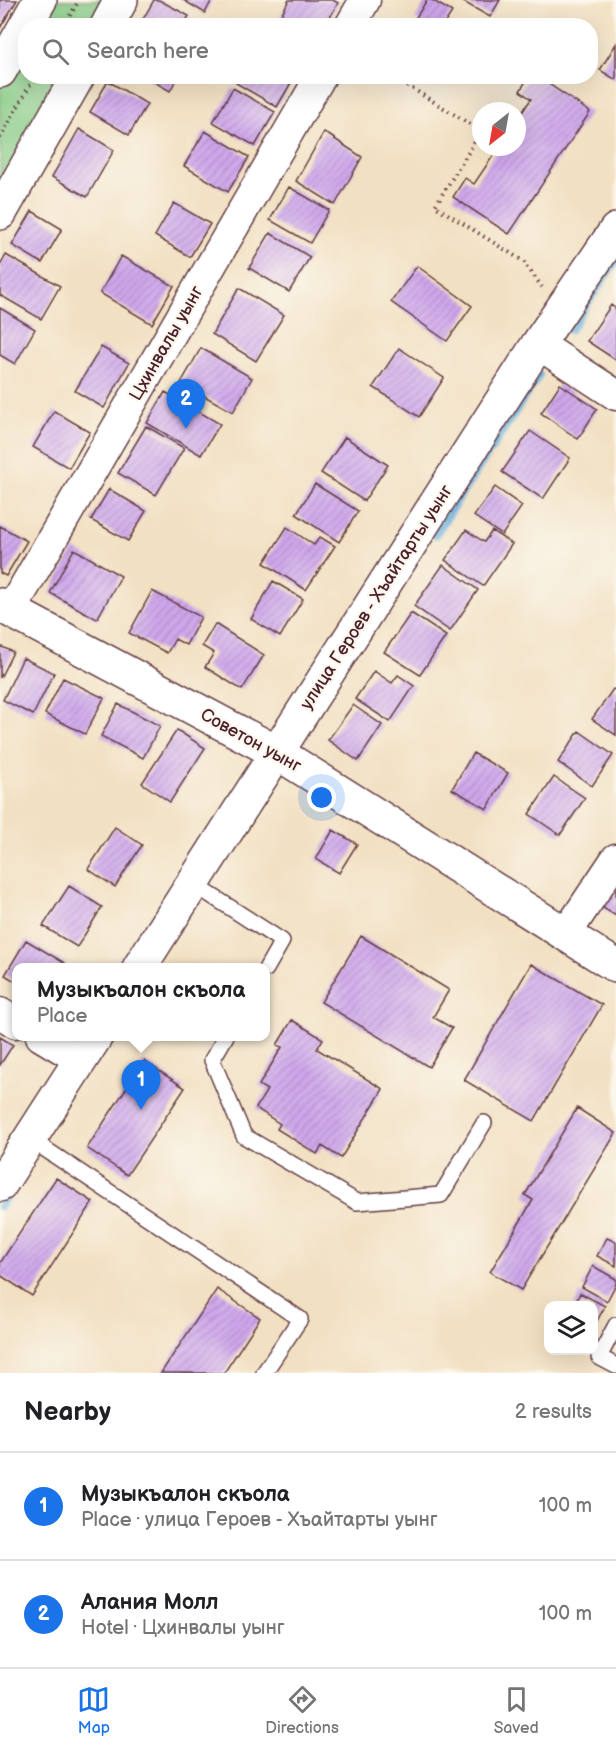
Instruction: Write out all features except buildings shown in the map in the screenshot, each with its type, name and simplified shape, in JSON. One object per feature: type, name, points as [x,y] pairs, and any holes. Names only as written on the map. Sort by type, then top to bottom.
[{"type":"street","points":[[30,18],[40,0]]},
{"type":"street","points":[[111,18],[121,0]]},
{"type":"street","points":[[355,18],[365,0]]},
{"type":"street","points":[[0,70],[18,38]]},
{"type":"street","points":[[0,213],[73,84]]},
{"type":"street","name":"Цхинвалы уынг","points":[[5,608],[316,84]]},
{"type":"street","name":"улица Героев - Хъайтарты уынг","points":[[142,963],[538,344],[616,230]]},
{"type":"street","points":[[538,344],[616,395]]},
{"type":"street","name":"Советон уынг","points":[[5,608],[276,752],[616,966]]},
{"type":"street","points":[[566,934],[616,859]]},
{"type":"street","points":[[0,1185],[88,1048],[61,1041]]},
{"type":"lane","points":[[192,883],[282,941],[269,963]]},
{"type":"lane","points":[[223,1041],[212,1060],[244,1136],[357,1202],[441,1195],[484,1123]]},
{"type":"lane","points":[[30,1139],[300,1319],[264,1373]]},
{"type":"lane","points":[[616,1324],[600,1357],[616,1366]]},
{"type":"path","points":[[69,18],[79,0]]},
{"type":"path","points":[[0,138],[30,84]]},
{"type":"path","points":[[406,84],[472,125]]},
{"type":"path","points":[[472,146],[435,206],[523,261],[560,312]]},
{"type":"green space","points":[[50,0],[110,0],[99,18],[40,18]]},
{"type":"green space","points":[[18,56],[18,84],[62,84],[0,192],[0,88]]},
{"type":"waterway","points":[[570,330],[616,260]]},
{"type":"waterway","points":[[435,535],[539,375]]},
{"type":"waterway","points":[[0,1206],[9,1193]]},
{"type":"place","name":"Алания Молл","points":[[186,429]]},
{"type":"place","name":"Музыкъалон скъола","points":[[141,1110]]}]
